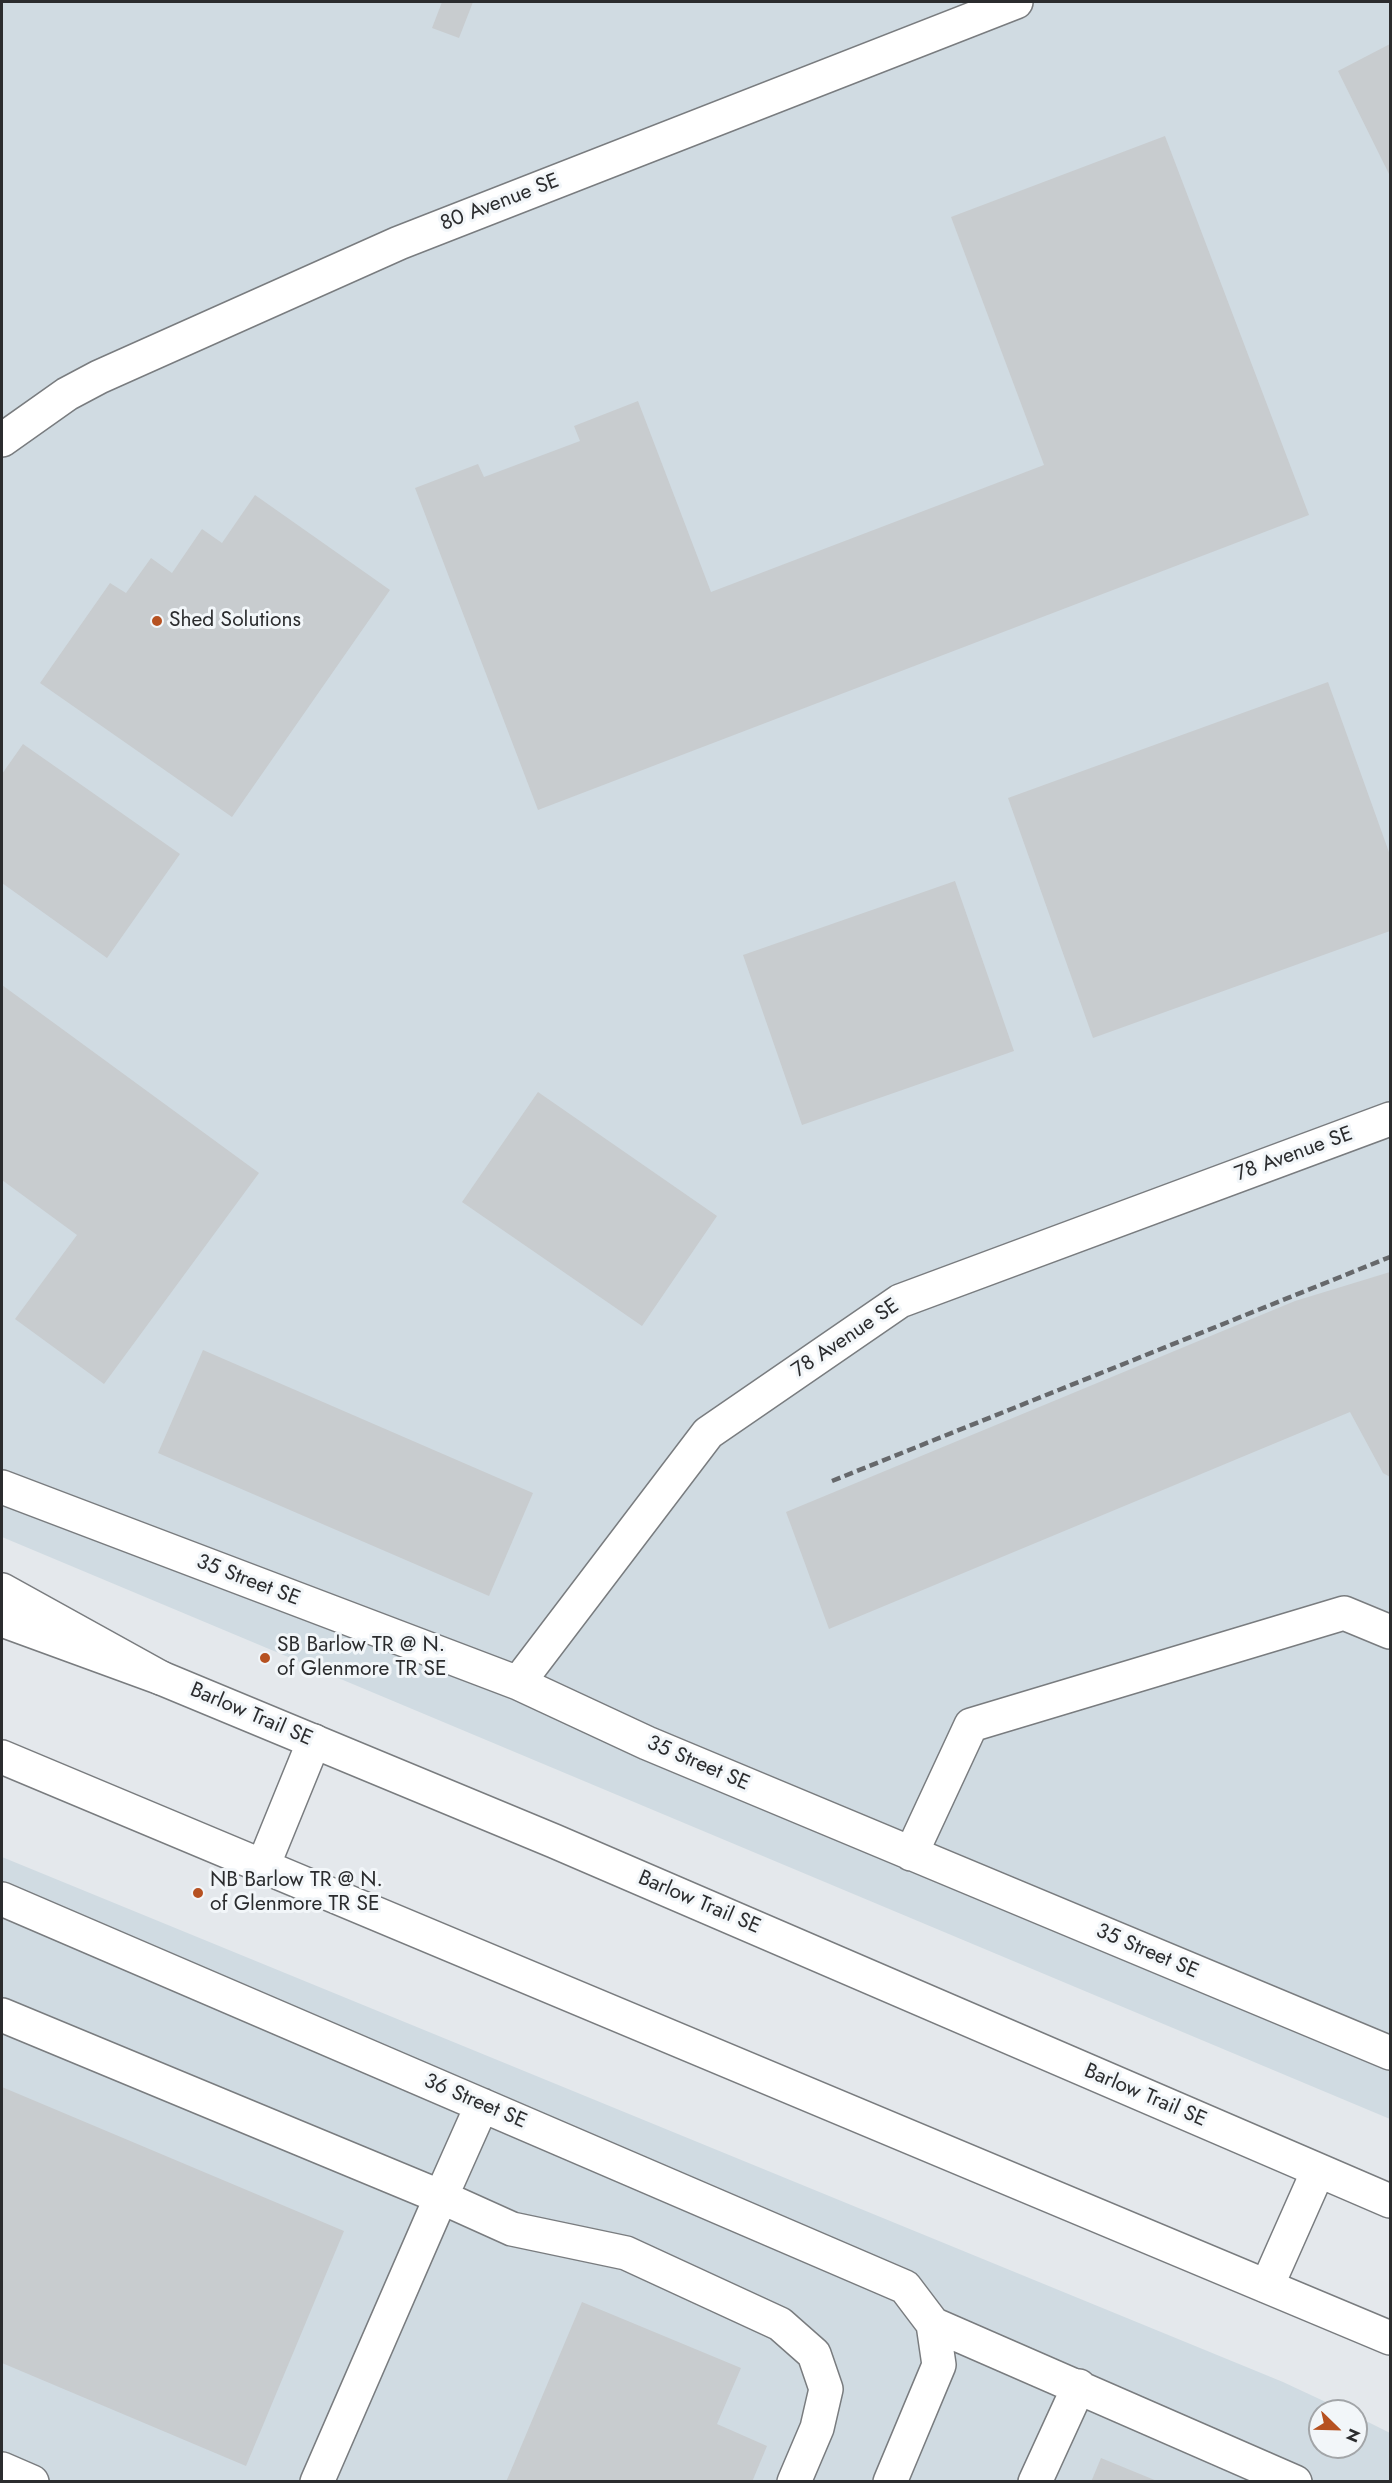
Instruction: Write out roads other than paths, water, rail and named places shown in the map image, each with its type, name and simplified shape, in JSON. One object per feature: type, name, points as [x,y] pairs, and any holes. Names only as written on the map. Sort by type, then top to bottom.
[{"type":"main road","name":"80 Avenue SE","points":[[2,440],[67,394],[99,377],[399,243],[1016,2]]},
{"type":"main road","name":"78 Avenue SE","points":[[518,1683],[708,1433],[900,1301],[1390,1119]]},
{"type":"main road","name":"35 Street SE","points":[[2,1487],[518,1683],[647,1743],[1390,2054]]},
{"type":"main road","points":[[2,1590],[161,1678]]},
{"type":"main road","points":[[912,1854],[971,1725],[1344,1613],[1390,1632]]},
{"type":"main road","name":"Barlow Trail SE","points":[[2,1620],[161,1678],[576,1850],[1390,2201]]},
{"type":"main road","points":[[263,1866],[314,1741]]},
{"type":"main road","points":[[2,1757],[1390,2338]]},
{"type":"main road","name":"36 Street SE","points":[[2,1899],[905,2287],[933,2324]]},
{"type":"main road","points":[[2,2015],[441,2197],[512,2229],[626,2253],[780,2324],[814,2354],[826,2389],[817,2428],[794,2481]]},
{"type":"main road","points":[[316,2481],[482,2105]]},
{"type":"main road","points":[[1267,2286],[1318,2171]]},
{"type":"main road","points":[[933,2324],[1295,2481]]},
{"type":"main road","points":[[890,2481],[939,2365],[933,2324]]},
{"type":"main road","points":[[1035,2481],[1079,2386]]},
{"type":"main road","points":[[2,2469],[32,2481]]},
{"type":"railway","points":[[832,1481],[1390,1257]]},
{"type":"place","name":"Shed Solutions","points":[[157,621]]},
{"type":"place","name":"SB Barlow TR @ N. of Glenmore TR SE","points":[[265,1658]]},
{"type":"place","name":"NB Barlow TR @ N. of Glenmore TR SE","points":[[198,1893]]}]
